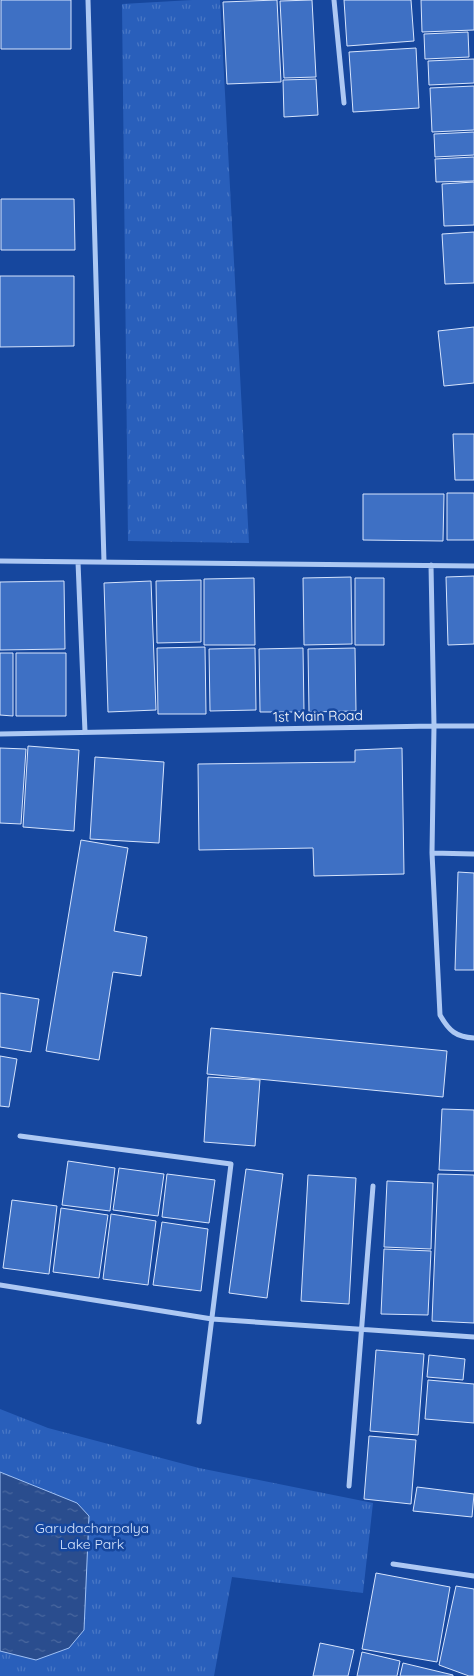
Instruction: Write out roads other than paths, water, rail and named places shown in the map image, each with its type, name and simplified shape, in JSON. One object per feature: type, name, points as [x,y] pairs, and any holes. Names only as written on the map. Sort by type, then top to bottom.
[{"type":"street","points":[[88,0],[104,562]]},
{"type":"street","points":[[334,0],[344,103]]},
{"type":"street","points":[[0,561],[474,566]]},
{"type":"street","points":[[78,562],[85,732]]},
{"type":"street","points":[[431,566],[434,726],[432,853],[440,1015],[448,1028],[463,1037],[474,1038]]},
{"type":"street","name":"1st Main Road","points":[[0,734],[474,726]]},
{"type":"street","points":[[432,853],[474,854]]},
{"type":"street","points":[[20,1136],[231,1164],[199,1422]]},
{"type":"street","points":[[350,1486],[373,1186]]},
{"type":"street","points":[[0,1285],[212,1319],[474,1337]]},
{"type":"street","points":[[393,1564],[474,1576]]},
{"type":"water","points":[[0,1472],[77,1503],[89,1516],[84,1630],[69,1648],[36,1660],[0,1651]]},
{"type":"park label","name":"Garudacharpalya Lake Park","points":[[92,1536]]}]
